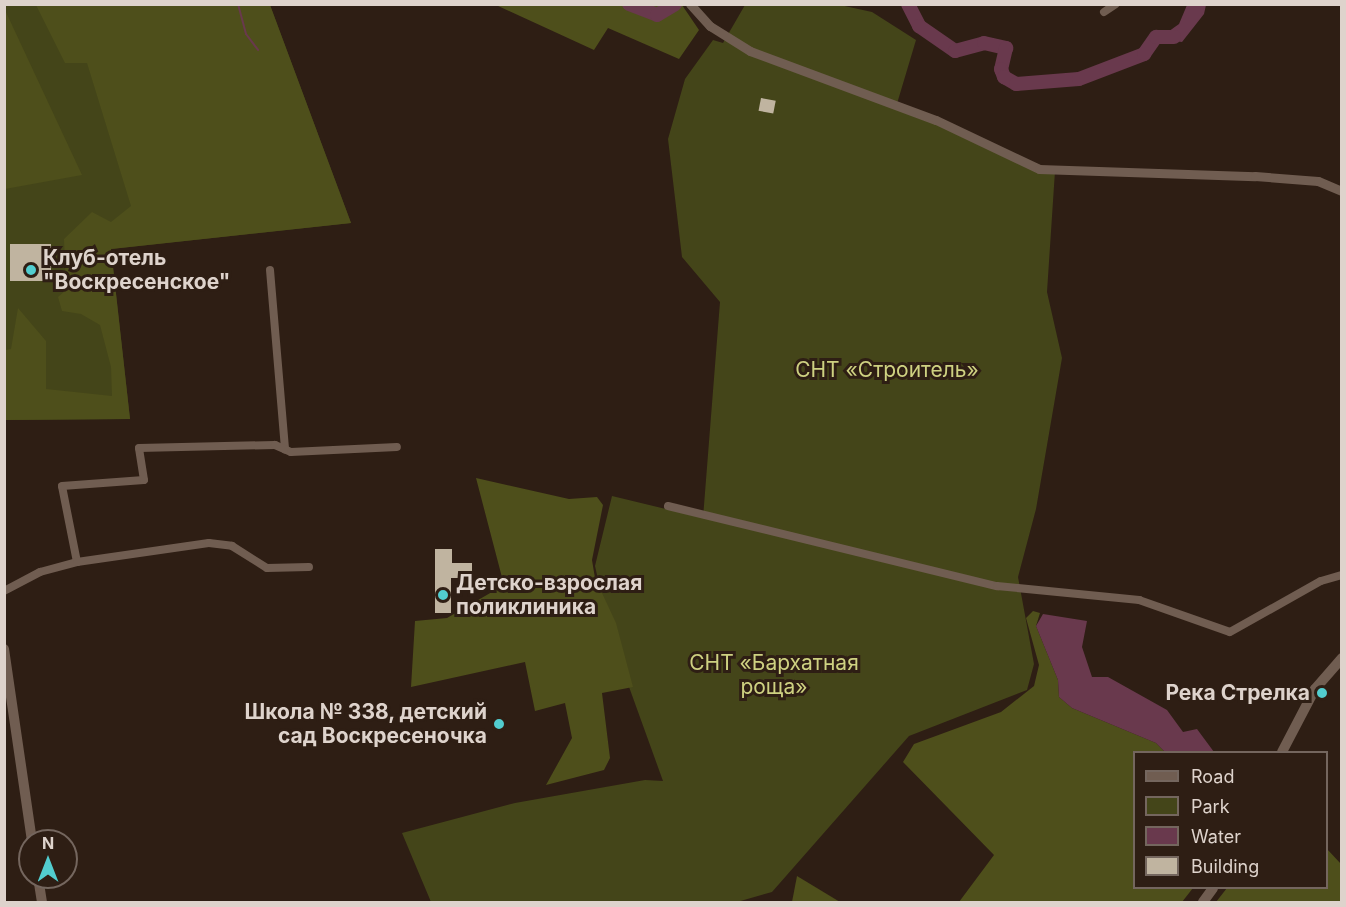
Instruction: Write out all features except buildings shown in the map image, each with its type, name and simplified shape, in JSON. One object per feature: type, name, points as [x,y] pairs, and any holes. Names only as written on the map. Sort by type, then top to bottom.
[{"type":"main road","points":[[4,650],[30,829]]},
{"type":"main road","points":[[1283,751],[1315,689],[1341,658]]},
{"type":"main road","points":[[1203,903],[1212,889]]},
{"type":"street","points":[[690,4],[710,26],[750,51],[936,120],[1039,169],[1256,176],[1318,181],[1341,191]]},
{"type":"street","points":[[1104,12],[1116,4]]},
{"type":"street","points":[[270,270],[285,450]]},
{"type":"street","points":[[77,562],[62,486],[144,480],[139,448],[275,445],[285,450],[398,447]]},
{"type":"street","points":[[668,506],[997,586],[1139,600],[1230,632],[1321,581],[1341,575]]},
{"type":"street","points":[[4,591],[40,572],[77,562],[209,543],[232,546],[267,568],[309,567]]},
{"type":"green space","name":"Клуб-отель \"Воскресенское\"","points":[[4,5],[270,5],[351,223],[111,249],[130,419],[5,420]]},
{"type":"green space","points":[[745,5],[840,5],[872,12],[916,40],[896,107],[1055,171],[1047,292],[1062,358],[1036,509],[1018,577],[1034,664],[1027,690],[909,736],[772,892],[737,902],[431,902],[402,833],[515,803],[645,780],[663,781],[611,637],[595,566],[612,496],[703,518],[720,302],[682,257],[668,139],[685,79],[713,40],[723,43]]},
{"type":"shaded area","name":"Клуб-отель \"Воскресенское\"","points":[[36,5],[270,5],[351,223],[111,249],[130,419],[5,420],[5,350],[11,349],[18,308],[46,341],[46,389],[112,396],[111,367],[100,325],[81,314],[62,311],[58,297],[66,290],[64,239],[92,212],[111,222],[131,206],[87,63],[65,63]]},
{"type":"shaded area","points":[[496,5],[682,5],[699,30],[679,59],[608,28],[594,50]]},
{"type":"shaded area","points":[[5,10],[82,175],[5,189]]},
{"type":"shaded area","points":[[476,478],[569,499],[597,497],[603,505],[592,560],[595,578],[616,623],[633,687],[602,693],[610,758],[604,770],[546,785],[572,738],[565,703],[535,711],[525,662],[411,687],[415,621],[447,618],[504,585]]},
{"type":"shaded area","points":[[1033,611],[1040,613],[1036,626],[1058,680],[1059,697],[1072,708],[1156,743],[1164,751],[1133,751],[1133,889],[1192,889],[1182,902],[959,902],[994,855],[903,762],[914,744],[1001,712],[1034,686],[1039,665],[1026,618]]},
{"type":"shaded area","points":[[1328,850],[1341,864],[1341,902],[1216,902],[1226,889],[1328,889]]},
{"type":"shaded area","points":[[797,876],[840,902],[792,902]]},
{"type":"water","points":[[1187,5],[1206,5],[1204,14],[1182,42],[1158,39],[1179,24]]},
{"type":"water","points":[[1043,614],[1087,621],[1082,647],[1092,677],[1108,677],[1167,710],[1183,732],[1197,729],[1213,751],[1164,751],[1156,743],[1072,708],[1059,697],[1058,680],[1036,626]]},
{"type":"waterway","points":[[238,4],[246,34],[258,50]]},
{"type":"waterway","points":[[629,4],[657,15],[675,4]]},
{"type":"waterway","points":[[908,4],[919,26],[955,51],[984,43],[1006,48],[1001,69],[1004,77],[1016,84],[1079,79],[1144,54],[1156,37],[1174,37]]},
{"type":"place","name":"Клуб-отель \"Воскресенское\"","points":[[31,270]]},
{"type":"place","name":"Детско-взрослая поликлиника","points":[[443,595]]},
{"type":"place","name":"Река Стрелка","points":[[1322,693]]},
{"type":"place","name":"Школа № 338, детский сад Воскресеночка","points":[[499,724]]},
{"type":"park label","name":"СНТ «Строитель»","points":[[887,370]]},
{"type":"park label","name":"СНТ «Бархатная роща»","points":[[774,675]]}]
